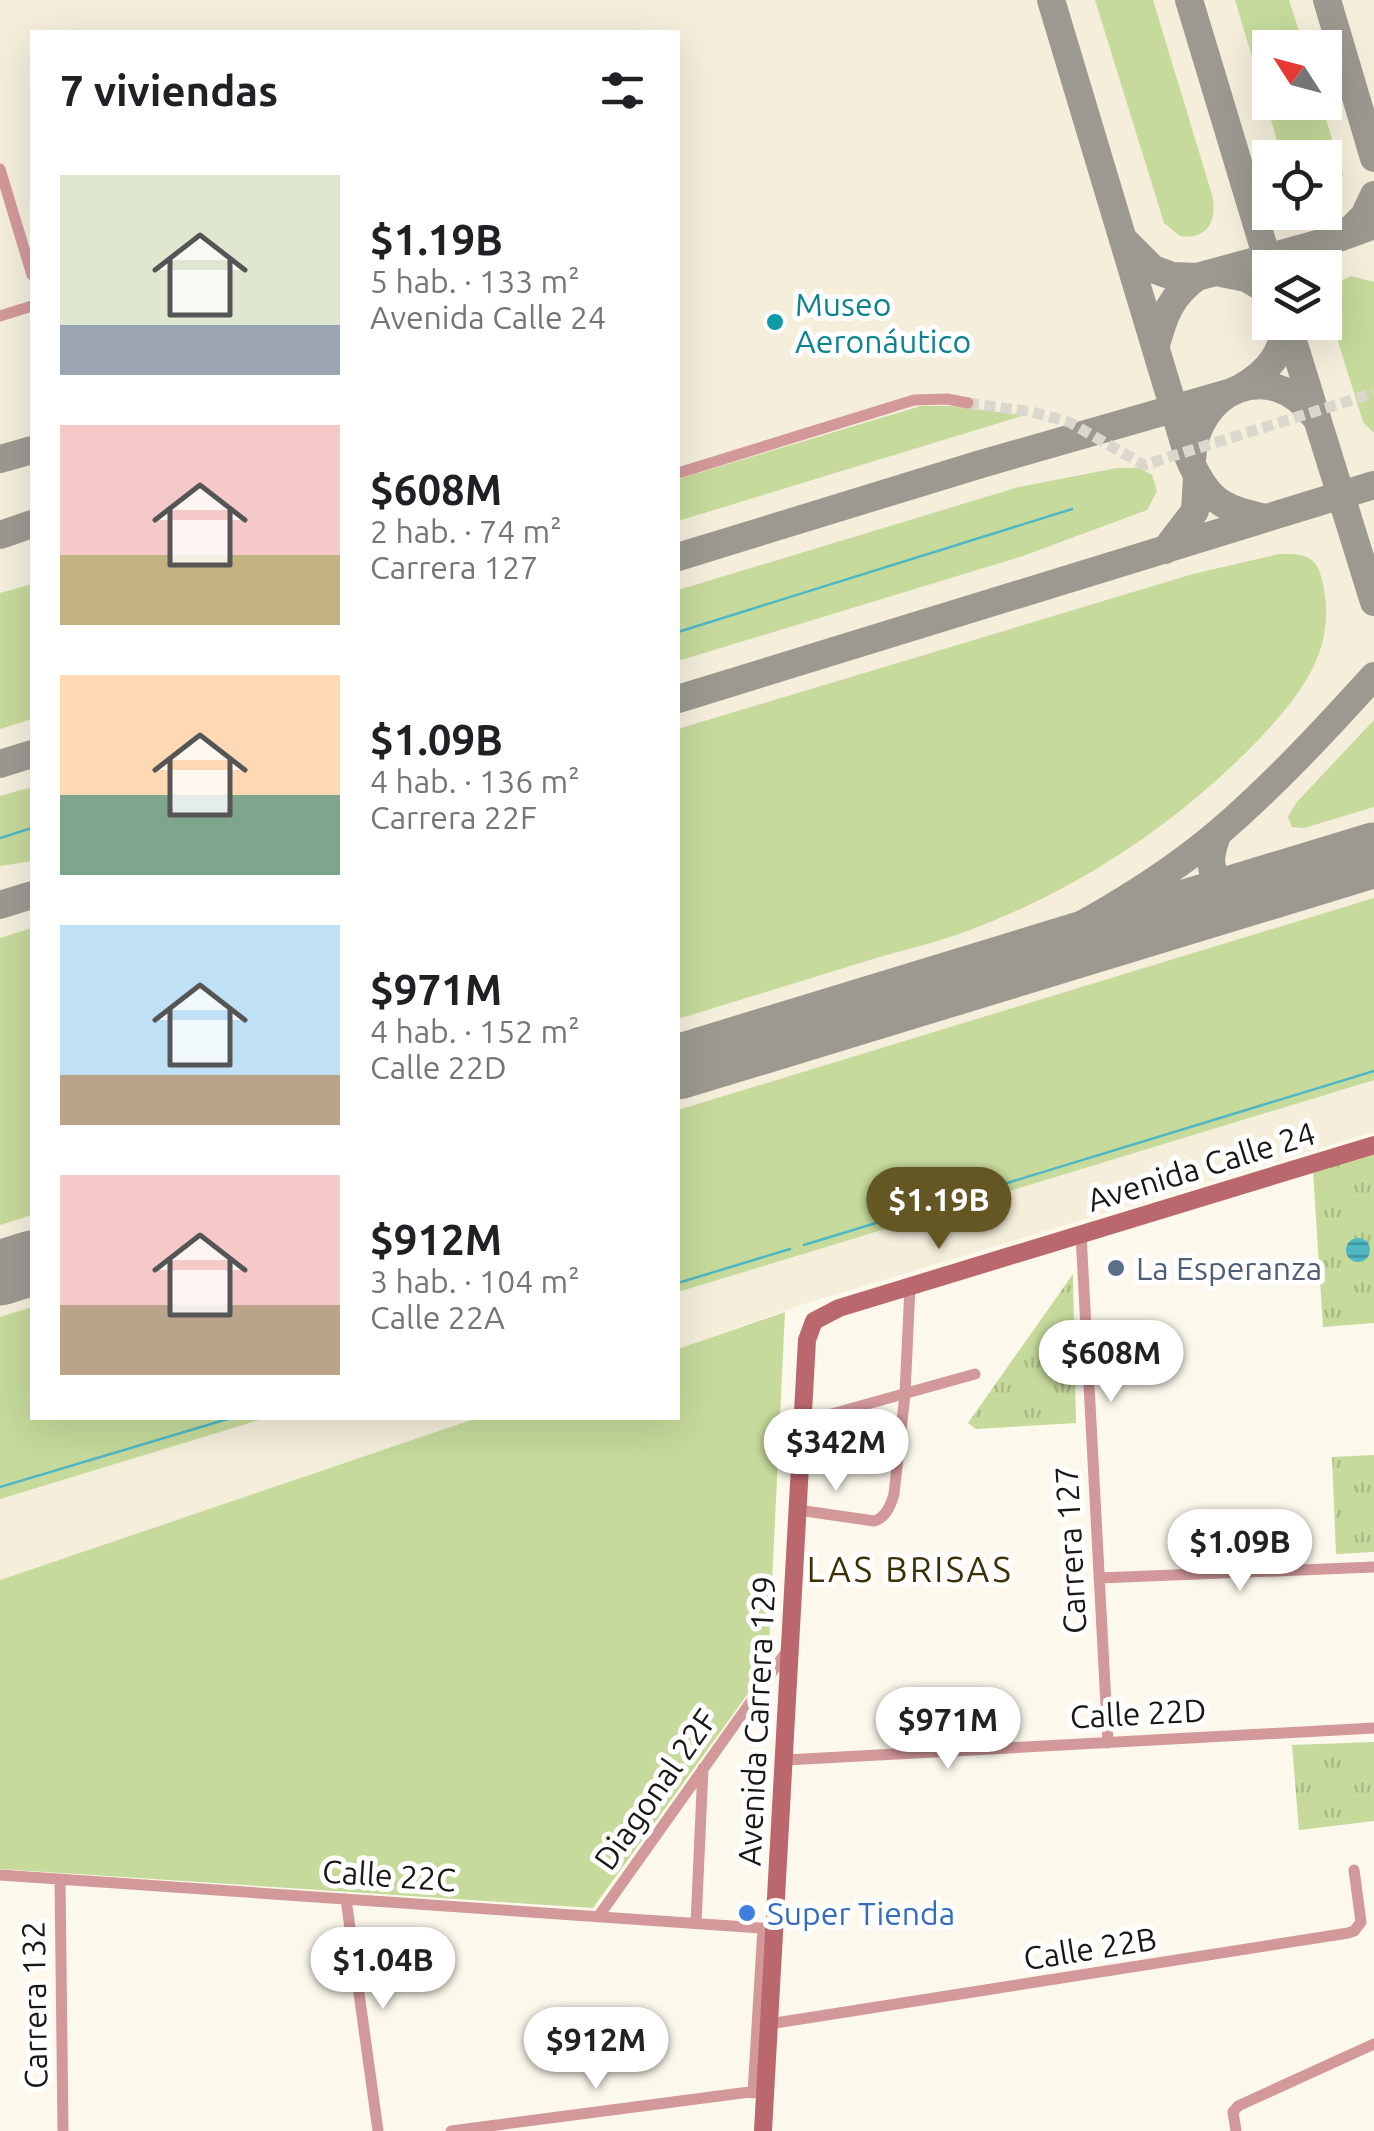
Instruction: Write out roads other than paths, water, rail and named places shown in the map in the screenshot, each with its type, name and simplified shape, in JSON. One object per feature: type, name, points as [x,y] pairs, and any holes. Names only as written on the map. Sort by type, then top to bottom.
[{"type":"main road","name":"Avenida Calle 24","points":[[818,1317],[1374,1145]]},
{"type":"main road","name":"Avenida Carrera 129","points":[[763,2131],[759,2092],[769,2024],[769,1929],[786,1760],[807,1340],[818,1317]]},
{"type":"street","points":[[0,169],[30,268]]},
{"type":"street","points":[[0,316],[30,307]]},
{"type":"street","points":[[680,472],[914,400],[968,403]]},
{"type":"street","name":"Carrera 127","points":[[1081,1234],[1108,1743]]},
{"type":"street","points":[[798,1510],[874,1521],[886,1513],[894,1494],[910,1286]]},
{"type":"street","points":[[803,1422],[975,1374]]},
{"type":"street","points":[[1099,1578],[1374,1567]]},
{"type":"street","name":"Diagonal 22F","points":[[598,1916],[791,1645]]},
{"type":"street","name":"Calle 22D","points":[[786,1760],[1374,1728]]},
{"type":"street","points":[[696,1923],[703,1768]]},
{"type":"street","name":"Calle 22B","points":[[769,2024],[1006,1990],[1348,1933],[1362,1922],[1354,1870]]},
{"type":"street","name":"Calle 22C","points":[[0,1875],[769,1929]]},
{"type":"street","name":"Carrera 132","points":[[60,1879],[64,2131]]},
{"type":"street","points":[[346,1899],[378,2131]]},
{"type":"street","points":[[452,2131],[759,2092],[769,1929]]},
{"type":"street","points":[[1236,2131],[1234,2108],[1374,2044]]},
{"type":"water","points":[[1358,1238],[1370,1250],[1358,1262],[1346,1250]]},
{"type":"waterway","points":[[680,631],[1072,509]]},
{"type":"waterway","points":[[0,838],[30,829]]},
{"type":"waterway","points":[[804,1245],[1374,1071]]},
{"type":"waterway","points":[[680,1282],[790,1249]]},
{"type":"waterway","points":[[0,1487],[224,1420]]},
{"type":"tunnel","points":[[968,403],[1069,422],[1144,465],[1374,393]]},
{"type":"place","name":"Museo Aeronáutico","points":[[775,322]]},
{"type":"place","name":"La Esperanza","points":[[1116,1268]]},
{"type":"place","name":"Super Tienda","points":[[747,1913]]},
{"type":"district","name":"LAS BRISAS","points":[[910,1569]]}]
